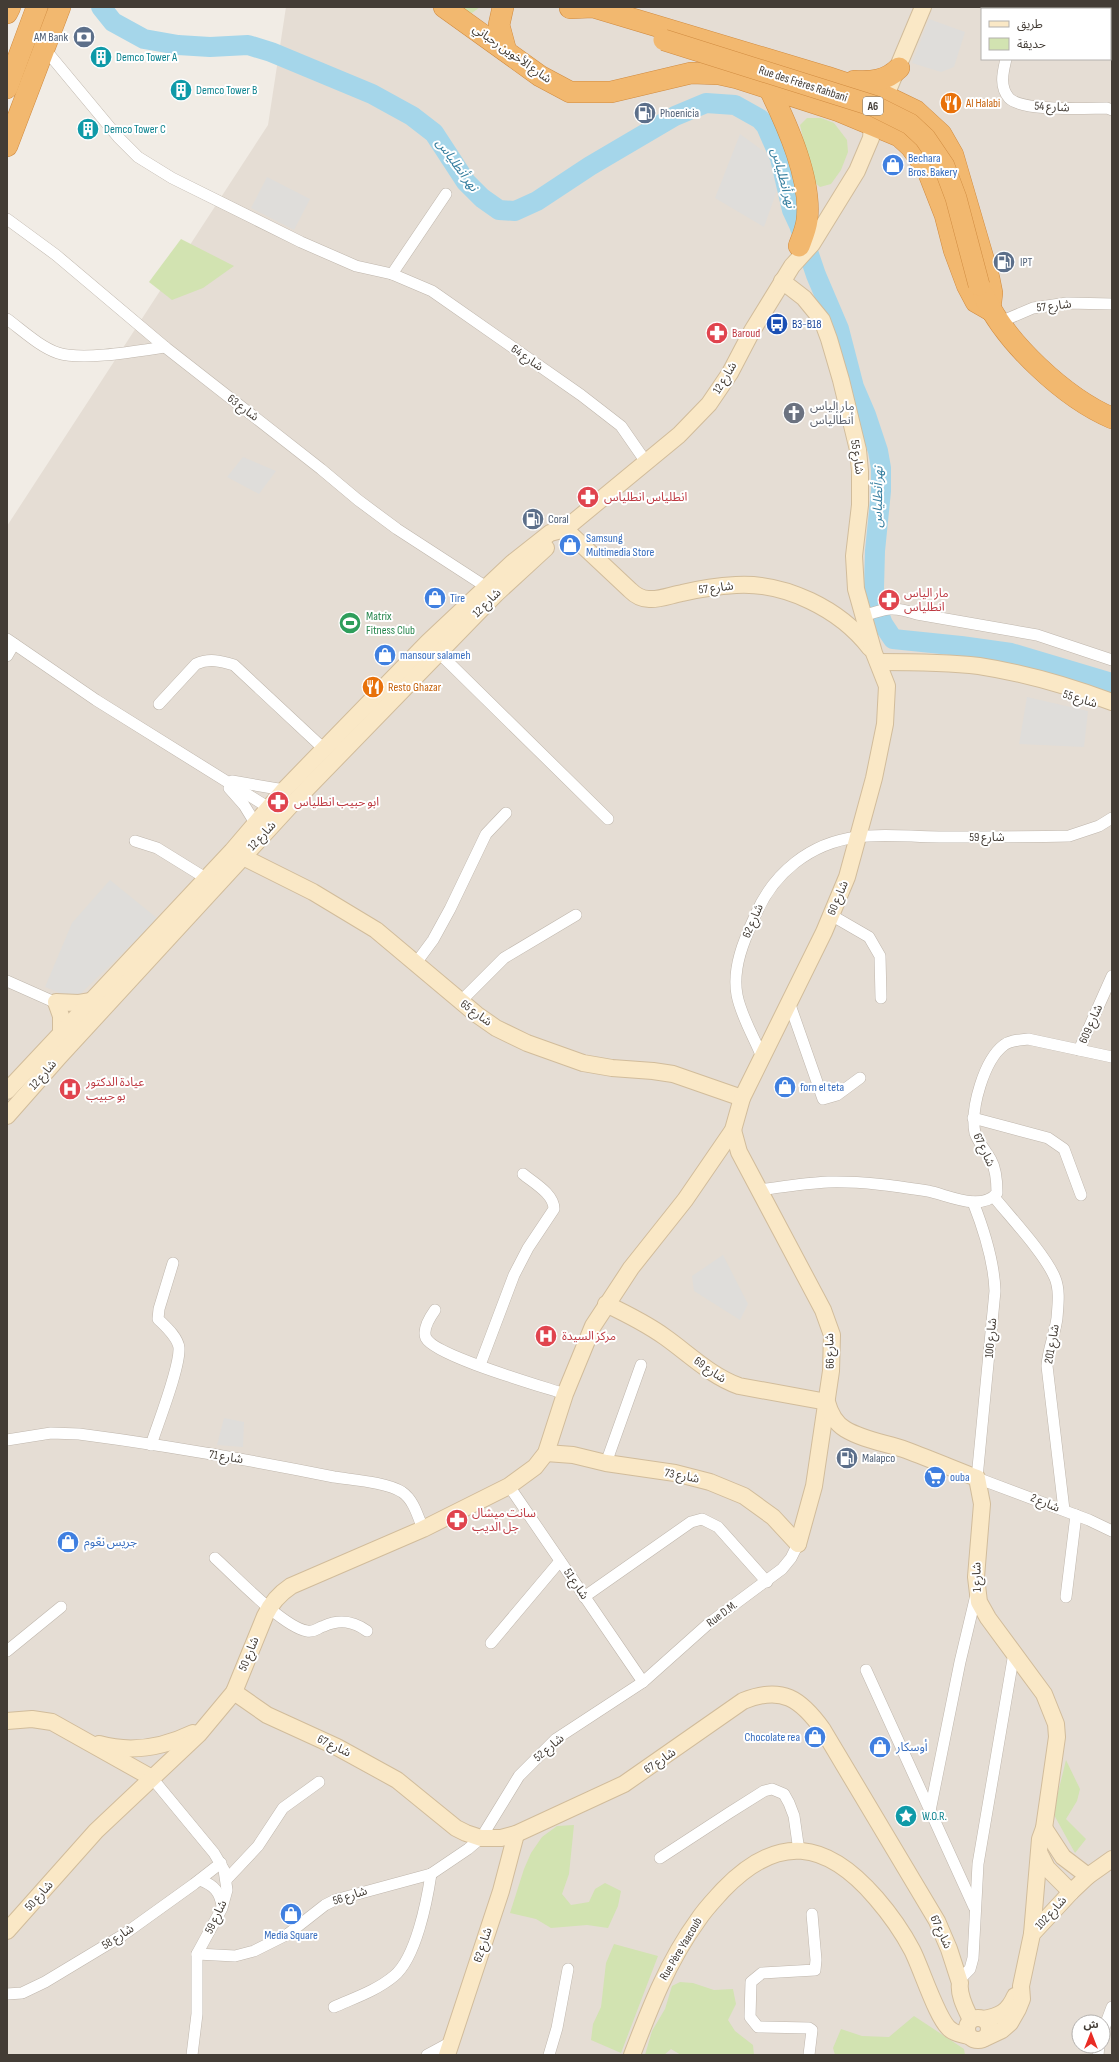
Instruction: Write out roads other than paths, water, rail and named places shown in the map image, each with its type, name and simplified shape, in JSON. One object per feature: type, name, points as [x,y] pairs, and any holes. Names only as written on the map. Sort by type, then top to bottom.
[{"type":"highway","points":[[7,13],[10,7]]},
{"type":"highway","points":[[7,88],[37,7]]},
{"type":"highway","points":[[7,146],[60,7]]},
{"type":"highway","points":[[452,12],[471,20],[480,18],[488,7]]},
{"type":"highway","points":[[503,7],[499,24],[506,50]]},
{"type":"highway","points":[[568,8],[593,7],[827,77],[887,97],[916,111],[941,134],[953,155],[969,203],[989,278],[995,316]]},
{"type":"highway","name":"Rue des Frères Rahbani","points":[[568,8],[589,17],[874,106],[910,124],[925,138],[944,166],[956,198],[979,285],[995,316]]},
{"type":"highway","name":"شارع الأخوين رحباني","points":[[452,12],[540,76],[570,92],[611,92],[647,85],[683,75],[700,73],[729,76],[770,90]]},
{"type":"highway","points":[[827,77],[848,80],[875,81],[888,78],[899,68]]},
{"type":"highway","points":[[770,90],[791,136],[801,166],[806,195],[802,246]]},
{"type":"highway","name":"Rue des Frères Rahbani","points":[[770,90],[839,111],[872,124],[899,136],[911,147],[927,169],[945,215],[954,250],[967,285],[976,302],[995,316]]},
{"type":"highway","name":"A6","points":[[995,316],[1024,352],[1048,376],[1092,408],[1112,418]]},
{"type":"street","name":"شارع 12","points":[[7,1116],[84,1020],[212,882],[275,811],[433,648],[542,539],[550,533],[562,530],[679,435],[709,404],[730,373],[802,246],[845,174],[865,130],[872,124],[887,97],[923,7]]},
{"type":"street","name":"شارع 64","points":[[44,48],[118,137],[143,160],[172,178],[300,242],[356,266],[392,274],[432,291],[581,395],[621,426],[646,462]]},
{"type":"street","name":"شارع 54","points":[[1006,60],[1002,77],[1004,88],[1010,99],[1021,104],[1037,107],[1107,108],[1112,110]]},
{"type":"street","points":[[392,274],[446,194]]},
{"type":"street","name":"شارع 63","points":[[7,219],[56,255],[165,347],[321,468],[358,500],[414,541],[491,590]]},
{"type":"street","name":"شارع 55","points":[[782,281],[804,298],[822,320],[831,343],[851,421],[860,471],[860,505],[854,556],[855,580],[878,662],[1004,678],[1112,709]]},
{"type":"street","name":"شارع 57","points":[[995,316],[1067,303],[1112,304]]},
{"type":"street","points":[[7,319],[40,342],[60,353],[103,355],[165,347]]},
{"type":"street","name":"شارع 57","points":[[562,530],[630,590],[642,598],[649,599],[730,586],[753,586],[796,596],[836,617],[863,639],[878,662]]},
{"type":"street","points":[[836,617],[864,611],[899,608],[918,614],[1037,635],[1112,660]]},
{"type":"street","points":[[7,656],[10,642],[96,700],[275,811]]},
{"type":"street","name":"شارع 12","points":[[237,854],[255,823],[275,811],[284,790],[324,749],[433,648]]},
{"type":"street","points":[[433,648],[608,819]]},
{"type":"street","points":[[159,704],[196,664],[203,661],[223,662],[234,665],[324,749]]},
{"type":"street","points":[[878,662],[941,663],[979,666],[1084,691],[1112,702]]},
{"type":"street","name":"شارع 60","points":[[733,1130],[742,1098],[831,915],[847,877],[874,778],[885,724],[887,686],[878,662]]},
{"type":"street","points":[[221,778],[247,785],[284,790]]},
{"type":"street","points":[[221,778],[244,805],[255,823]]},
{"type":"street","points":[[416,963],[433,940],[450,909],[486,834],[506,813]]},
{"type":"street","name":"شارع 59","points":[[858,837],[1069,836],[1084,832],[1112,818]]},
{"type":"street","name":"شارع 62","points":[[762,1056],[739,1002],[737,991],[737,970],[741,951],[759,905],[779,876],[807,853],[824,845],[858,837]]},
{"type":"street","points":[[135,841],[157,848],[212,882]]},
{"type":"street","name":"شارع 65","points":[[237,854],[313,892],[376,930],[460,1002],[496,1028],[527,1043],[566,1058],[612,1068],[653,1070],[673,1074],[742,1098]]},
{"type":"street","name":"شارع 12","points":[[7,1091],[61,1032],[84,1020],[91,1001],[212,882]]},
{"type":"street","points":[[460,1002],[504,958],[576,915]]},
{"type":"street","points":[[831,915],[869,937],[880,956],[881,998]]},
{"type":"street","name":"شارع 609","points":[[1079,1050],[1112,976]]},
{"type":"street","points":[[7,981],[56,1002],[84,1020]]},
{"type":"street","points":[[56,1002],[79,1003],[91,1001]]},
{"type":"street","points":[[56,1002],[61,1016],[61,1032]]},
{"type":"street","points":[[789,1002],[823,1099],[837,1095],[860,1078]]},
{"type":"street","name":"شارع 67","points":[[994,1197],[997,1193],[997,1181],[992,1161],[976,1136],[973,1118],[976,1103],[989,1063],[997,1051],[1005,1044],[1016,1040],[1028,1039],[1112,1058]]},
{"type":"street","points":[[973,1118],[1048,1138],[1064,1149],[1081,1195]]},
{"type":"street","points":[[546,1453],[564,1394],[591,1332],[606,1304],[631,1268],[684,1200],[733,1130]]},
{"type":"street","name":"شارع 66","points":[[733,1130],[739,1152],[823,1310],[830,1328],[832,1356],[827,1402],[814,1486],[798,1544]]},
{"type":"street","points":[[480,1365],[514,1275],[528,1248],[554,1209],[548,1195],[523,1174]]},
{"type":"street","points":[[759,1190],[828,1182],[876,1183],[930,1192],[973,1202],[994,1197]]},
{"type":"street","name":"شارع 201","points":[[994,1197],[1036,1248],[1055,1278],[1058,1293],[1057,1319],[1048,1355],[1047,1366],[1064,1510]]},
{"type":"street","name":"شارع 100","points":[[973,1202],[989,1249],[995,1291],[978,1478]]},
{"type":"street","points":[[151,1445],[175,1369],[179,1348],[175,1338],[158,1319],[159,1309],[173,1263]]},
{"type":"street","name":"شارع 69","points":[[606,1304],[650,1326],[713,1374],[730,1383],[739,1386],[827,1402]]},
{"type":"street","points":[[434,1310],[425,1329],[425,1336],[429,1342],[449,1353],[480,1365],[564,1394]]},
{"type":"street","points":[[606,1463],[641,1365]]},
{"type":"street","points":[[827,1402],[830,1412],[836,1421],[844,1429],[853,1434],[906,1450],[978,1478]]},
{"type":"street","name":"شارع 71","points":[[7,1440],[31,1435],[66,1433],[151,1445],[291,1468],[391,1488],[402,1492],[409,1500],[423,1529]]},
{"type":"street","points":[[553,1434],[573,1455]]},
{"type":"street","name":"شارع 73","points":[[546,1453],[573,1455],[606,1463],[675,1474],[710,1482],[744,1496],[773,1517],[798,1544]]},
{"type":"street","name":"شارع 50","points":[[7,1931],[96,1831],[209,1722],[234,1692],[269,1608],[282,1592],[291,1586],[423,1529],[509,1486],[528,1474],[546,1453]]},
{"type":"street","name":"شارع 2","points":[[978,1478],[1064,1510],[1112,1531]]},
{"type":"street","name":"شارع 1","points":[[978,1478],[982,1504],[982,1518],[977,1556],[976,1594],[988,1618],[1044,1694],[1056,1724],[1057,1737],[1044,1828],[1040,1839],[1040,1854],[1032,1934]]},
{"type":"street","name":"شارع 51","points":[[509,1486],[643,1682]]},
{"type":"street","points":[[1066,1597],[1076,1515]]},
{"type":"street","points":[[584,1597],[691,1522],[702,1519],[718,1527],[767,1582]]},
{"type":"street","name":"Rue D.M.","points":[[643,1682],[708,1624],[767,1582],[782,1569],[791,1558],[798,1544]]},
{"type":"street","points":[[215,1558],[269,1608],[308,1632],[316,1631],[323,1626],[344,1621],[352,1622],[367,1631]]},
{"type":"street","points":[[492,1642],[560,1561]]},
{"type":"street","points":[[930,1811],[960,1662],[976,1594]]},
{"type":"street","points":[[7,1651],[61,1607]]},
{"type":"street","points":[[960,1981],[967,1973],[971,1965],[978,1864],[1014,1653]]},
{"type":"street","points":[[866,1670],[975,1909]]},
{"type":"street","name":"شارع 52","points":[[481,1838],[519,1776],[537,1757],[556,1739],[643,1682]]},
{"type":"street","name":"شارع 67","points":[[234,1692],[267,1715],[374,1766],[397,1780],[456,1828],[481,1838],[501,1838],[516,1834],[624,1784],[743,1701],[756,1696],[769,1694],[792,1698],[810,1712],[823,1730],[937,1921],[960,1981],[959,1987],[963,2002],[978,2031]]},
{"type":"street","points":[[7,1721],[42,1720],[61,1726],[152,1778]]},
{"type":"street","points":[[77,1734],[106,1746],[146,1748],[178,1740],[195,1733],[209,1722]]},
{"type":"street","name":"شارع 59","points":[[152,1778],[221,1863],[227,1879],[227,1890],[222,1908],[198,1954],[198,2014],[192,2055]]},
{"type":"street","points":[[227,1879],[258,1846],[283,1808],[319,1782]]},
{"type":"street","points":[[660,1858],[764,1791],[772,1789],[784,1794],[789,1803],[795,1821],[798,1851]]},
{"type":"street","points":[[1044,1828],[1063,1857],[1088,1876]]},
{"type":"street","name":"شارع 62","points":[[450,2048],[501,1891],[516,1834]]},
{"type":"street","name":"شارع 56","points":[[198,1954],[235,1956],[254,1951],[288,1934],[325,1905],[335,1900],[431,1874],[453,1860],[481,1838]]},
{"type":"street","name":"Rue Père Yaacoub","points":[[632,2055],[657,1991],[698,1918],[736,1878],[753,1863],[781,1852],[813,1852],[832,1859],[846,1868],[862,1882],[886,1910],[912,1949],[937,2008],[978,2031]]},
{"type":"street","points":[[1040,1854],[1047,1868],[1071,1892]]},
{"type":"street","name":"شارع 102","points":[[978,2031],[1007,2010],[1021,1986],[1032,1934],[1088,1876],[1112,1859]]},
{"type":"street","name":"شارع 58","points":[[7,1994],[22,1993],[45,1982],[123,1935],[200,1880],[221,1863]]},
{"type":"street","points":[[334,2007],[368,1992],[395,1976],[403,1965],[423,1919],[431,1874]]},
{"type":"street","points":[[200,1880],[212,1885],[217,1890],[222,1908]]},
{"type":"street","points":[[809,2055],[812,2030],[809,2028],[781,2026],[761,2028],[758,2027],[750,2017],[751,1982],[756,1976],[762,1973],[815,1970],[816,1960],[812,1914]]},
{"type":"street","points":[[548,2055],[557,2028],[568,1969]]},
{"type":"street","points":[[427,2055],[450,2048]]},
{"type":"waterway","name":"نهر أنطلياس","points":[[101,7],[113,22],[144,39],[178,45],[210,47],[248,45],[271,52],[372,94],[412,116],[434,133],[466,182],[482,198],[499,210],[515,211],[537,201],[590,166],[675,116],[706,103],[735,105],[760,119],[766,126],[780,158],[792,210],[799,225],[816,275],[839,329],[854,387],[866,415],[878,451],[881,468],[881,491],[875,551],[874,588],[877,609],[883,624],[893,639],[1011,653],[1112,683]]},
{"type":"place","name":"AM Bank","points":[[84,37]]},
{"type":"place","name":"Demco Tower A","points":[[101,57]]},
{"type":"place","name":"Demco Tower B","points":[[181,90]]},
{"type":"place","name":"Al Halabi","points":[[951,103]]},
{"type":"place","name":"Phoenicia","points":[[645,113]]},
{"type":"place","name":"Demco Tower C","points":[[88,129]]},
{"type":"place","name":"Bechara Bros. Bakery","points":[[893,165]]},
{"type":"place","name":"IPT","points":[[1004,262]]},
{"type":"place","name":"B3-B18","points":[[777,324]]},
{"type":"place","name":"Baroud","points":[[717,333]]},
{"type":"place","name":"مار إلياس أنطالياس","points":[[794,413]]},
{"type":"place","name":"انطلياس انطلياس","points":[[588,497]]},
{"type":"place","name":"Coral","points":[[533,519]]},
{"type":"place","name":"Samsung Multimedia Store","points":[[570,545]]},
{"type":"place","name":"Tire","points":[[435,598]]},
{"type":"place","name":"مار الياس انطلياس","points":[[889,600]]},
{"type":"place","name":"Matrix Fitness Club","points":[[350,623]]},
{"type":"place","name":"mansour salameh","points":[[385,655]]},
{"type":"place","name":"Resto Ghazar","points":[[373,687]]},
{"type":"place","name":"ابو حبيب انطلياس","points":[[278,802]]},
{"type":"place","name":"forn el teta","points":[[785,1087]]},
{"type":"place","name":"عيادة الدكتور بو حبيب","points":[[70,1089]]},
{"type":"place","name":"مركز السيدة","points":[[546,1336]]},
{"type":"place","name":"Malapco","points":[[847,1458]]},
{"type":"place","name":"ouba","points":[[935,1477]]},
{"type":"place","name":"سانت ميشال جل الديب","points":[[457,1520]]},
{"type":"place","name":"جريس نعّوم","points":[[68,1542]]},
{"type":"place","name":"Chocolate rea","points":[[815,1737]]},
{"type":"place","name":"أوسكار","points":[[880,1747]]},
{"type":"place","name":"W.O.R.","points":[[906,1816]]},
{"type":"place","name":"Media Square","points":[[291,1914]]}]
